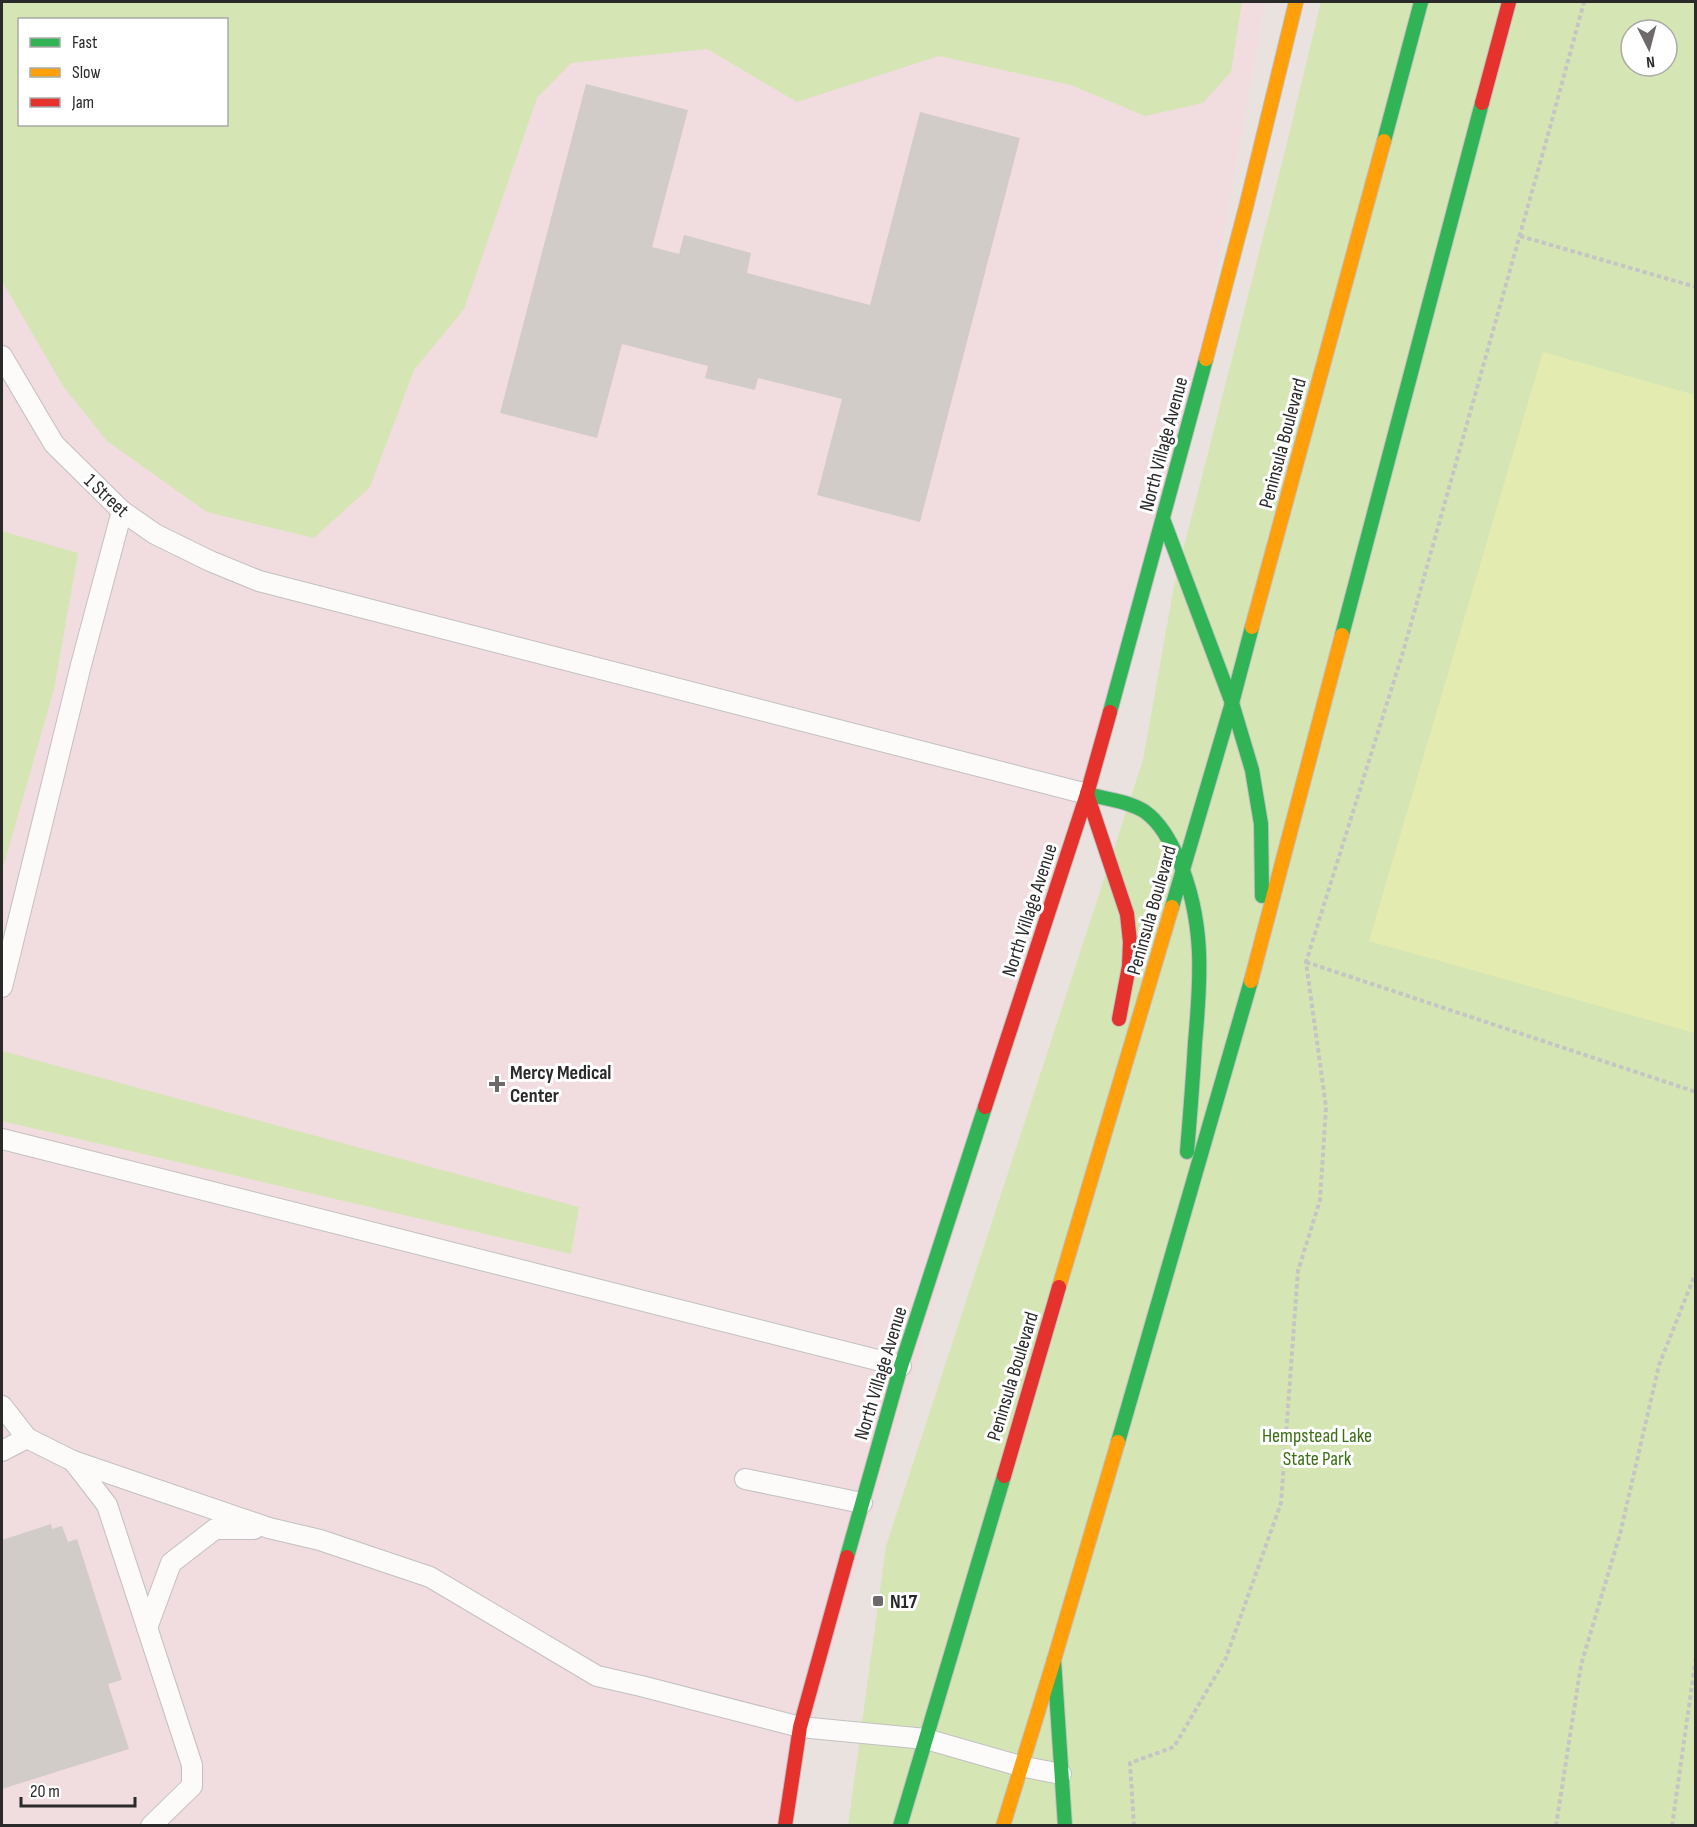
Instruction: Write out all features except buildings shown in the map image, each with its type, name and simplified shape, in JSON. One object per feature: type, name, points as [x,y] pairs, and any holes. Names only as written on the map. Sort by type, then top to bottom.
[{"type":"main road","name":"North Village Avenue","points":[[785,1826],[800,1726],[900,1365],[1088,794],[1246,207],[1296,2]]},
{"type":"main road","name":"Peninsula Boulevard","points":[[900,1826],[1232,703],[1421,2]]},
{"type":"main road","points":[[1003,1826],[1181,1226],[1263,937],[1509,2]]},
{"type":"main road","points":[[1163,519],[1232,703],[1252,770],[1262,824],[1263,937]]},
{"type":"main road","points":[[1088,794],[1144,812],[1156,821],[1167,835],[1183,870],[1198,929],[1200,984],[1181,1226]]},
{"type":"main road","points":[[1088,794],[1127,914],[1130,942],[1129,966],[1116,1035]]},
{"type":"main road","points":[[1091,1182],[1110,1069]]},
{"type":"main road","points":[[1054,1660],[1065,1826]]},
{"type":"lane","name":"1 Street","points":[[2,356],[54,444],[122,511],[155,534],[210,561],[259,581],[1088,794]]},
{"type":"lane","points":[[2,987],[81,665],[122,511]]},
{"type":"lane","points":[[2,1139],[900,1365]]},
{"type":"lane","points":[[2,1406],[27,1438],[73,1461],[269,1528],[320,1540],[430,1576],[597,1676],[800,1726],[926,1739],[1020,1766],[1061,1774]]},
{"type":"lane","points":[[2,1451],[27,1438]]},
{"type":"lane","points":[[73,1461],[108,1505],[192,1765],[192,1786],[151,1826]]},
{"type":"lane","points":[[745,1479],[862,1503]]},
{"type":"lane","points":[[147,1628],[171,1563],[215,1529],[269,1528]]},
{"type":"path","points":[[1134,1826],[1131,1763],[1174,1747],[1226,1658],[1281,1503],[1298,1271],[1320,1200],[1326,1107],[1306,962],[1403,652],[1584,2]]},
{"type":"path","points":[[1520,236],[1695,287]]},
{"type":"path","points":[[1306,962],[1695,1092]]},
{"type":"path","points":[[1556,1826],[1581,1665],[1620,1534],[1659,1365],[1695,1272]]},
{"type":"path","points":[[1672,1826],[1695,1657]]},
{"type":"shaded area","name":"Mercy Medical Center","points":[[2,2],[1265,2],[1182,463],[781,1825],[2,1826]]},
{"type":"green space","points":[[2,2],[1242,2],[1231,72],[1203,103],[1145,116],[1071,85],[939,56],[797,102],[707,49],[571,63],[537,98],[464,309],[414,370],[370,487],[314,538],[207,512],[107,441],[63,386],[2,281]]},
{"type":"green space","name":"Hempstead Lake State Park","points":[[1321,2],[1695,2],[1695,1825],[848,1826],[886,1546],[1143,760],[1174,586]]},
{"type":"green space","points":[[1543,352],[1695,395],[1695,1033],[1369,941]]},
{"type":"green space","points":[[2,531],[78,553],[54,689],[2,871]]},
{"type":"green space","points":[[2,1051],[579,1207],[571,1254],[2,1121]]},
{"type":"traffic: fast","points":[[1384,141],[1421,2]]},
{"type":"traffic: fast","points":[[1342,635],[1482,103]]},
{"type":"traffic: fast","points":[[1110,712],[1206,359]]},
{"type":"traffic: fast","points":[[1163,519],[1232,703],[1252,770],[1261,824],[1262,896]]},
{"type":"traffic: fast","points":[[1172,907],[1252,627]]},
{"type":"traffic: fast","points":[[1087,794],[1131,805],[1150,815],[1168,839],[1187,881],[1193,904],[1199,949],[1197,1019],[1187,1152]]},
{"type":"traffic: fast","points":[[1118,1442],[1251,981]]},
{"type":"traffic: fast","points":[[847,1557],[901,1366],[985,1107]]},
{"type":"traffic: fast","points":[[900,1826],[1004,1476]]},
{"type":"traffic: fast","points":[[1054,1660],[1065,1826]]},
{"type":"traffic: slow","points":[[1206,359],[1296,2]]},
{"type":"traffic: slow","points":[[1252,627],[1384,141]]},
{"type":"traffic: slow","points":[[1251,981],[1342,635]]},
{"type":"traffic: slow","points":[[1059,1287],[1172,907]]},
{"type":"traffic: slow","points":[[1003,1826],[1118,1442]]},
{"type":"traffic: jam","points":[[1482,103],[1509,2]]},
{"type":"traffic: jam","points":[[985,1107],[1087,794],[1110,712]]},
{"type":"traffic: jam","points":[[1087,794],[1127,914],[1130,942],[1129,966],[1119,1019]]},
{"type":"traffic: jam","points":[[1004,1476],[1059,1287]]},
{"type":"traffic: jam","points":[[785,1826],[800,1727],[847,1557]]},
{"type":"place","name":"Mercy Medical Center","points":[[497,1084]]},
{"type":"place","name":"N17","points":[[878,1601]]}]
